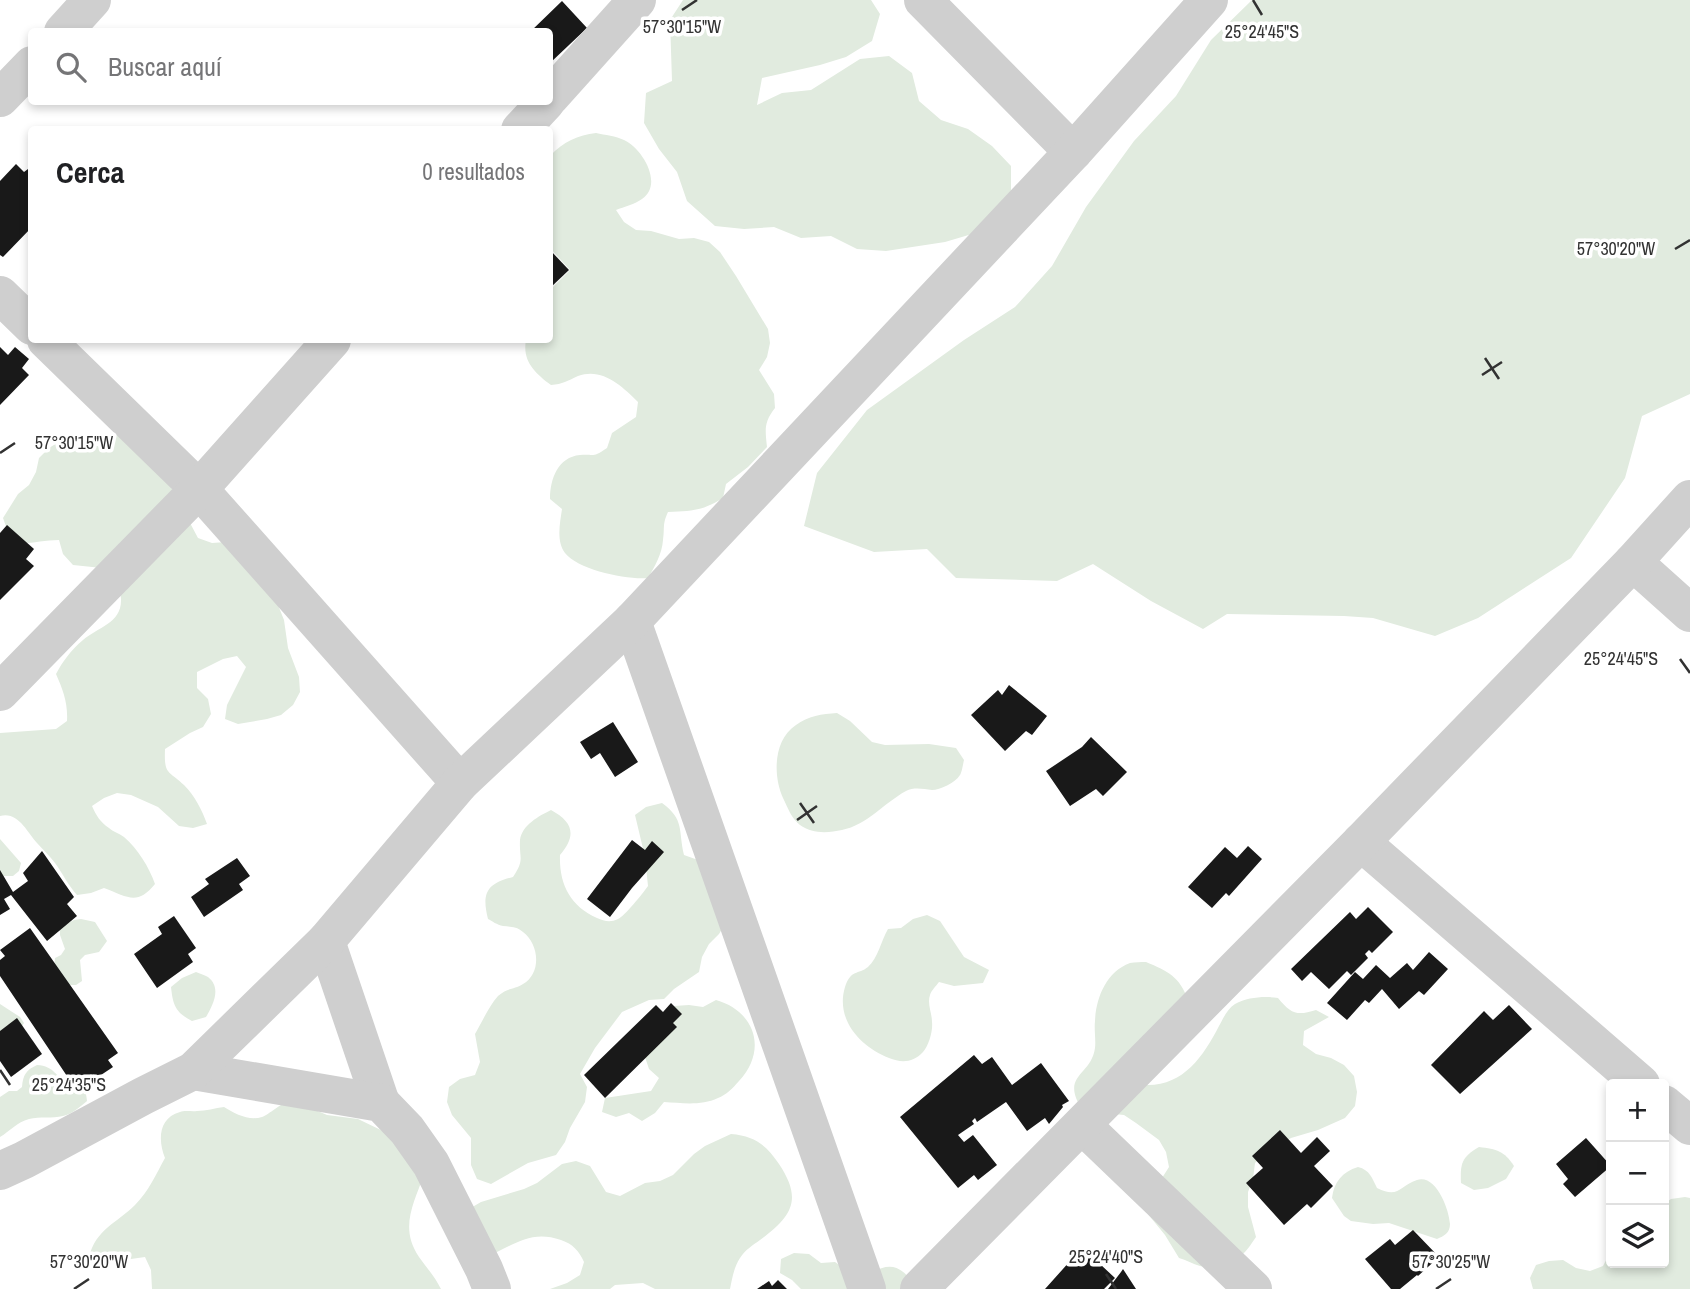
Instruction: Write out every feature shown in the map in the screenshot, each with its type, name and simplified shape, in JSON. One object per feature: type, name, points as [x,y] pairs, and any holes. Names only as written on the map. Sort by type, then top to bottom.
[{"type":"street","points":[[67,28],[92,0]]},
{"type":"street","points":[[553,94],[636,0]]},
{"type":"street","points":[[923,0],[1073,152]]},
{"type":"street","points":[[0,1171],[193,1071],[326,941],[460,783],[632,621],[1073,152],[1209,0]]},
{"type":"street","points":[[0,99],[28,69]]},
{"type":"street","points":[[524,126],[543,105]]},
{"type":"street","points":[[0,295],[28,322]]},
{"type":"street","points":[[49,343],[199,489],[460,783]]},
{"type":"street","points":[[0,692],[199,489],[329,343]]},
{"type":"street","points":[[919,1289],[1361,842],[1633,562],[1690,499]]},
{"type":"street","points":[[1633,562],[1690,613]]},
{"type":"street","points":[[632,621],[867,1289]]},
{"type":"street","points":[[1361,842],[1635,1079]]},
{"type":"street","points":[[326,941],[381,1103],[408,1130],[431,1164],[492,1289]]},
{"type":"street","points":[[193,1071],[381,1103]]},
{"type":"street","points":[[1669,1108],[1690,1126]]},
{"type":"street","points":[[1083,1125],[1253,1289]]},
{"type":"shaded area","points":[[683,0],[871,0],[880,14],[872,41],[846,57],[762,78],[757,105],[782,93],[811,90],[860,59],[889,56],[912,73],[919,101],[941,120],[968,129],[992,146],[1011,166],[1011,195],[972,234],[945,242],[886,251],[857,249],[831,236],[801,238],[774,227],[744,229],[715,226],[687,201],[677,172],[644,123],[646,93],[672,81],[670,20]]},
{"type":"shaded area","points":[[1252,0],[1690,0],[1690,394],[1642,416],[1625,478],[1571,558],[1478,618],[1435,636],[1373,618],[1344,616],[1227,614],[1203,629],[1151,601],[1093,564],[1057,581],[956,578],[927,549],[874,552],[804,526],[817,473],[867,410],[1015,307],[1052,266],[1086,207],[1134,141],[1176,96],[1211,40]]},
{"type":"shaded area","points":[[596,133],[624,140],[638,150],[648,167],[651,185],[648,192],[639,201],[616,210],[624,222],[636,230],[709,242],[720,252],[768,329],[770,343],[767,357],[759,370],[774,394],[775,408],[766,426],[767,447],[748,467],[726,484],[723,498],[709,506],[668,512],[661,550],[648,578],[604,573],[571,559],[560,543],[562,509],[550,499],[554,477],[561,465],[572,457],[596,454],[607,448],[612,433],[636,417],[638,402],[618,384],[595,374],[578,376],[551,385],[535,371],[526,354],[526,343],[553,343],[553,287],[570,270],[553,251],[553,153],[583,135]]},
{"type":"shaded area","points":[[138,425],[198,538],[212,543],[226,542],[278,605],[284,620],[288,648],[299,677],[300,692],[293,705],[281,715],[238,724],[225,719],[227,705],[246,667],[237,656],[223,659],[197,672],[197,688],[208,699],[211,714],[203,727],[165,749],[165,763],[168,771],[192,794],[207,824],[193,828],[179,826],[158,807],[131,795],[117,793],[104,798],[92,806],[97,815],[106,826],[134,847],[155,884],[143,895],[132,898],[104,888],[77,895],[53,860],[22,824],[12,817],[0,816],[0,733],[56,729],[67,721],[67,708],[56,674],[79,644],[118,614],[120,588],[102,568],[73,565],[63,554],[59,540],[17,543],[8,532],[3,518],[18,494],[29,485],[39,458],[49,448],[62,440],[76,440],[104,447],[118,430]]},
{"type":"shaded area","points":[[837,713],[850,721],[872,742],[956,748],[964,760],[961,774],[939,789],[906,791],[851,827],[826,832],[805,828],[792,816],[780,789],[777,769],[779,749],[788,732],[801,722],[815,716]]},
{"type":"shaded area","points":[[662,803],[677,820],[684,855],[698,860],[727,921],[709,944],[702,957],[699,972],[664,999],[649,1000],[622,1012],[595,1048],[580,1074],[587,1087],[585,1102],[556,1155],[528,1163],[491,1184],[477,1179],[471,1165],[471,1138],[452,1115],[447,1102],[449,1087],[460,1079],[475,1075],[480,1062],[475,1034],[498,996],[529,979],[536,966],[535,951],[523,932],[488,919],[485,902],[488,890],[498,882],[513,877],[520,862],[521,835],[536,818],[551,810],[564,819],[570,830],[569,841],[560,855],[564,885],[568,893],[580,907],[597,918],[607,921],[618,919],[648,886],[645,857],[635,815],[646,807]]},
{"type":"shaded area","points":[[0,839],[21,863],[19,871],[13,876],[0,876]]},
{"type":"shaded area","points":[[927,915],[940,921],[964,957],[989,970],[983,983],[954,986],[939,982],[929,998],[932,1026],[927,1046],[915,1058],[898,1061],[869,1047],[853,1031],[844,1010],[845,987],[852,975],[871,963],[888,929],[901,928],[913,919]]},
{"type":"shaded area","points":[[81,919],[95,922],[107,941],[99,952],[85,955],[80,960],[82,981],[69,985],[54,968],[55,958],[65,949],[60,927]]},
{"type":"shaded area","points":[[1146,962],[1172,976],[1188,1000],[1146,1085],[1171,1081],[1181,1075],[1199,1059],[1232,1006],[1262,997],[1278,998],[1295,1012],[1316,1010],[1329,1017],[1304,1031],[1303,1045],[1316,1054],[1344,1065],[1354,1076],[1357,1092],[1355,1106],[1345,1118],[1291,1138],[1265,1153],[1255,1163],[1248,1192],[1248,1207],[1256,1237],[1241,1256],[1225,1264],[1200,1266],[1179,1258],[1147,1213],[1169,1167],[1166,1152],[1159,1140],[1124,1115],[1083,1111],[1076,1099],[1075,1082],[1088,1065],[1095,1048],[1096,1012],[1104,987],[1122,967],[1130,963]]},
{"type":"shaded area","points":[[196,972],[212,981],[215,991],[206,1017],[192,1021],[176,1007],[171,987]]},
{"type":"shaded area","points":[[716,1000],[740,1013],[753,1033],[753,1057],[748,1069],[732,1089],[712,1101],[664,1102],[655,1113],[642,1121],[629,1113],[616,1117],[602,1112],[605,1098],[651,1091],[659,1078],[649,1069],[644,1054],[674,1006],[703,1007]]},
{"type":"shaded area","points":[[0,1004],[20,1017],[24,1023],[20,1029],[0,1041]]},
{"type":"shaded area","points":[[37,1065],[48,1067],[64,1081],[83,1089],[87,1101],[66,1115],[25,1120],[0,1137],[0,1097],[22,1087],[26,1073]]},
{"type":"shaded area","points":[[286,1102],[327,1115],[358,1119],[385,1132],[424,1174],[410,1216],[410,1236],[419,1257],[441,1289],[152,1289],[151,1270],[145,1257],[117,1261],[89,1257],[92,1247],[102,1233],[135,1205],[152,1182],[165,1158],[161,1138],[167,1119],[182,1111],[224,1107],[242,1116],[257,1118]]},
{"type":"shaded area","points":[[731,1134],[753,1139],[769,1152],[786,1177],[792,1198],[780,1223],[740,1258],[730,1289],[655,1289],[643,1283],[615,1285],[610,1289],[550,1289],[580,1275],[584,1262],[572,1246],[550,1237],[522,1240],[486,1257],[469,1209],[481,1202],[524,1189],[537,1183],[562,1164],[576,1161],[590,1166],[606,1192],[620,1196],[645,1183],[660,1181],[673,1175],[705,1146]]},
{"type":"shaded area","points":[[1479,1147],[1500,1152],[1514,1166],[1506,1179],[1488,1188],[1474,1190],[1461,1183],[1461,1170],[1463,1161]]},
{"type":"shaded area","points":[[1358,1167],[1368,1172],[1377,1188],[1384,1191],[1395,1192],[1417,1180],[1430,1182],[1436,1187],[1447,1210],[1450,1224],[1448,1232],[1437,1239],[1389,1223],[1351,1221],[1344,1216],[1332,1198],[1333,1192],[1343,1175]]},
{"type":"shaded area","points":[[1690,1198],[1690,1289],[1533,1289],[1530,1278],[1536,1265],[1549,1261],[1563,1260],[1576,1268],[1590,1271],[1603,1266],[1606,1260],[1606,1268],[1669,1268],[1671,1199]]},
{"type":"shaded area","points":[[794,1253],[809,1254],[821,1263],[835,1262],[859,1279],[885,1267],[898,1268],[917,1289],[801,1289],[780,1273],[781,1259]]},
{"type":"building","points":[[562,1],[587,28],[553,60],[553,28],[534,28]]},
{"type":"building","points":[[16,164],[24,172],[28,169],[28,231],[3,257],[0,255],[0,181]]},
{"type":"building","points":[[553,253],[569,270],[553,285]]},
{"type":"building","points":[[0,347],[8,355],[15,347],[29,359],[22,368],[29,375],[0,405]]},
{"type":"building","points":[[7,525],[34,549],[26,559],[34,566],[0,600],[0,533]]},
{"type":"building","points":[[1009,685],[1047,716],[1032,735],[1026,731],[1005,751],[971,715],[998,690],[1002,695]]},
{"type":"building","points":[[613,722],[638,762],[615,777],[600,753],[591,759],[580,742]]},
{"type":"building","points":[[1091,737],[1127,772],[1103,796],[1096,789],[1070,806],[1046,771],[1082,747]]},
{"type":"building","points":[[632,840],[645,850],[652,841],[664,852],[610,917],[587,899]]},
{"type":"building","points":[[1248,846],[1262,859],[1229,896],[1226,893],[1212,908],[1188,887],[1225,847],[1237,858]]},
{"type":"building","points":[[42,851],[74,897],[67,904],[77,916],[47,941],[11,895],[4,899],[10,909],[0,915],[0,870],[13,892],[28,881],[23,873]]},
{"type":"building","points":[[237,858],[250,876],[239,884],[243,890],[204,917],[191,897],[209,884],[205,879]]},
{"type":"building","points":[[1368,907],[1393,932],[1372,953],[1369,950],[1365,954],[1368,958],[1351,975],[1347,971],[1329,989],[1311,972],[1302,981],[1291,969],[1350,912],[1356,919]]},
{"type":"building","points":[[174,916],[196,948],[188,954],[193,962],[157,988],[134,954],[162,934],[158,927]]},
{"type":"building","points":[[30,928],[118,1053],[108,1060],[113,1067],[77,1091],[0,976],[0,960],[5,956],[0,950]]},
{"type":"building","points":[[1429,952],[1448,969],[1424,995],[1419,991],[1399,1009],[1382,989],[1369,1003],[1365,1000],[1347,1020],[1327,1003],[1355,972],[1363,979],[1376,965],[1390,978],[1407,963],[1413,970]]},
{"type":"building","points":[[671,1003],[682,1014],[673,1023],[677,1027],[605,1098],[584,1075],[656,1005],[663,1012]]},
{"type":"building","points":[[1509,1005],[1532,1029],[1460,1094],[1431,1065],[1484,1011],[1493,1020]]},
{"type":"building","points":[[17,1018],[42,1054],[11,1077],[0,1061],[0,1031]]},
{"type":"building","points":[[974,1055],[982,1064],[992,1057],[1012,1085],[1041,1063],[1069,1101],[1062,1105],[1049,1124],[1045,1118],[1027,1131],[1006,1102],[977,1122],[975,1118],[972,1121],[974,1124],[958,1135],[964,1142],[973,1135],[997,1165],[978,1180],[974,1175],[958,1188],[900,1117]]},
{"type":"building","points":[[1280,1130],[1301,1153],[1317,1137],[1330,1151],[1314,1166],[1333,1186],[1311,1208],[1307,1204],[1284,1225],[1246,1183],[1263,1168],[1252,1156]]},
{"type":"building","points":[[1586,1138],[1606,1160],[1606,1170],[1575,1197],[1563,1184],[1568,1179],[1556,1164]]},
{"type":"building","points":[[1413,1230],[1439,1257],[1400,1289],[1391,1289],[1365,1259],[1390,1239],[1395,1245]]},
{"type":"building","points":[[1086,1251],[1115,1278],[1104,1289],[1045,1289],[1071,1260],[1075,1263]]},
{"type":"building","points":[[1123,1269],[1136,1289],[1108,1289],[1121,1272]]},
{"type":"building","points":[[778,1280],[787,1289],[757,1289],[769,1281],[772,1286]]}]
